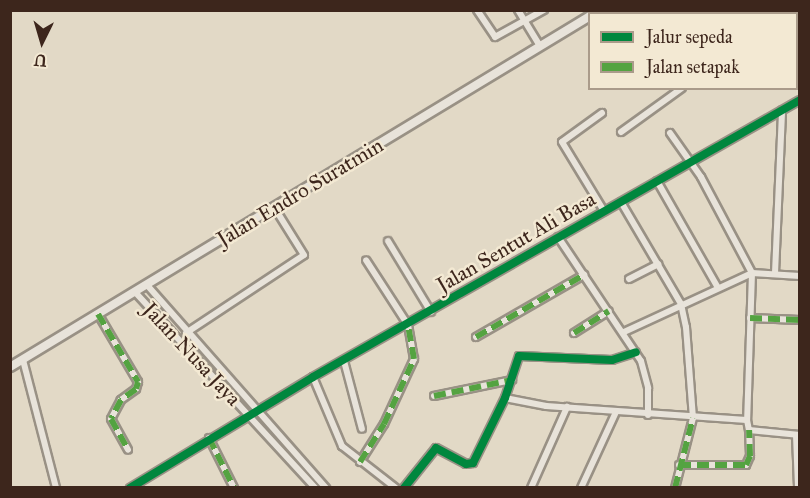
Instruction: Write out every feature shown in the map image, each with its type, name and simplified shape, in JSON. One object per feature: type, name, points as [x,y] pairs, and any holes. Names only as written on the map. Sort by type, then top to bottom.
[{"type":"main road","name":"Jalan Endro Suratmin","points":[[10,368],[588,17]]},
{"type":"street","points":[[477,10],[494,37],[544,10]]},
{"type":"street","points":[[518,10],[540,46]]},
{"type":"street","points":[[621,132],[679,90]]},
{"type":"street","name":"Jalan Sentut Ali Basa","points":[[130,488],[313,377],[431,312],[800,100]]},
{"type":"street","points":[[775,273],[782,110]]},
{"type":"street","points":[[602,113],[562,142],[604,212]]},
{"type":"street","points":[[670,134],[691,162],[752,273],[747,420],[750,456],[746,465],[679,465]]},
{"type":"street","points":[[657,182],[718,288]]},
{"type":"street","points":[[621,202],[681,304],[691,366],[693,418],[679,465],[675,488]]},
{"type":"street","points":[[186,333],[304,255],[274,207]]},
{"type":"street","points":[[558,237],[636,352],[645,372],[648,415]]},
{"type":"street","points":[[388,241],[431,312]]},
{"type":"street","points":[[360,462],[384,424],[414,359],[408,325],[366,260]]},
{"type":"street","points":[[629,279],[658,264]]},
{"type":"street","points":[[624,332],[752,273],[800,276]]},
{"type":"street","points":[[476,338],[585,275]]},
{"type":"street","name":"Jalan Nusa Jaya","points":[[147,285],[186,333],[326,488]]},
{"type":"street","name":"Jalan Nusa Jaya","points":[[135,292],[315,488]]},
{"type":"street","points":[[574,333],[609,311]]},
{"type":"street","points":[[98,314],[138,382],[136,389],[121,400],[111,419],[128,450]]},
{"type":"street","points":[[750,318],[800,320]]},
{"type":"street","points":[[404,488],[436,448],[466,464],[473,463],[505,398],[519,356],[612,360],[636,352]]},
{"type":"street","points":[[23,360],[56,488]]},
{"type":"street","points":[[344,361],[362,429]]},
{"type":"street","points":[[313,377],[335,437],[360,462],[396,488]]},
{"type":"street","points":[[434,396],[512,380]]},
{"type":"street","points":[[505,398],[648,415],[747,420]]},
{"type":"street","points":[[531,488],[567,407]]},
{"type":"street","points":[[581,488],[615,412]]},
{"type":"street","points":[[749,430],[798,435],[798,488]]},
{"type":"street","points":[[209,438],[234,488]]},
{"type":"marked path","points":[[476,337],[584,275]]},
{"type":"marked path","points":[[574,333],[609,311]]},
{"type":"marked path","points":[[98,314],[138,382],[136,389],[121,400],[111,419],[128,450]]},
{"type":"marked path","points":[[750,318],[800,320]]},
{"type":"marked path","points":[[360,462],[384,424],[414,359],[408,325]]},
{"type":"marked path","points":[[434,396],[512,380]]},
{"type":"marked path","points":[[675,488],[693,418]]},
{"type":"marked path","points":[[679,465],[746,465],[750,456],[749,430]]},
{"type":"marked path","points":[[209,438],[234,488]]},
{"type":"cycle path","points":[[130,488],[313,377],[800,100]]},
{"type":"cycle path","points":[[404,488],[436,448],[466,464],[473,463],[505,398],[519,356],[612,360],[636,352]]}]
